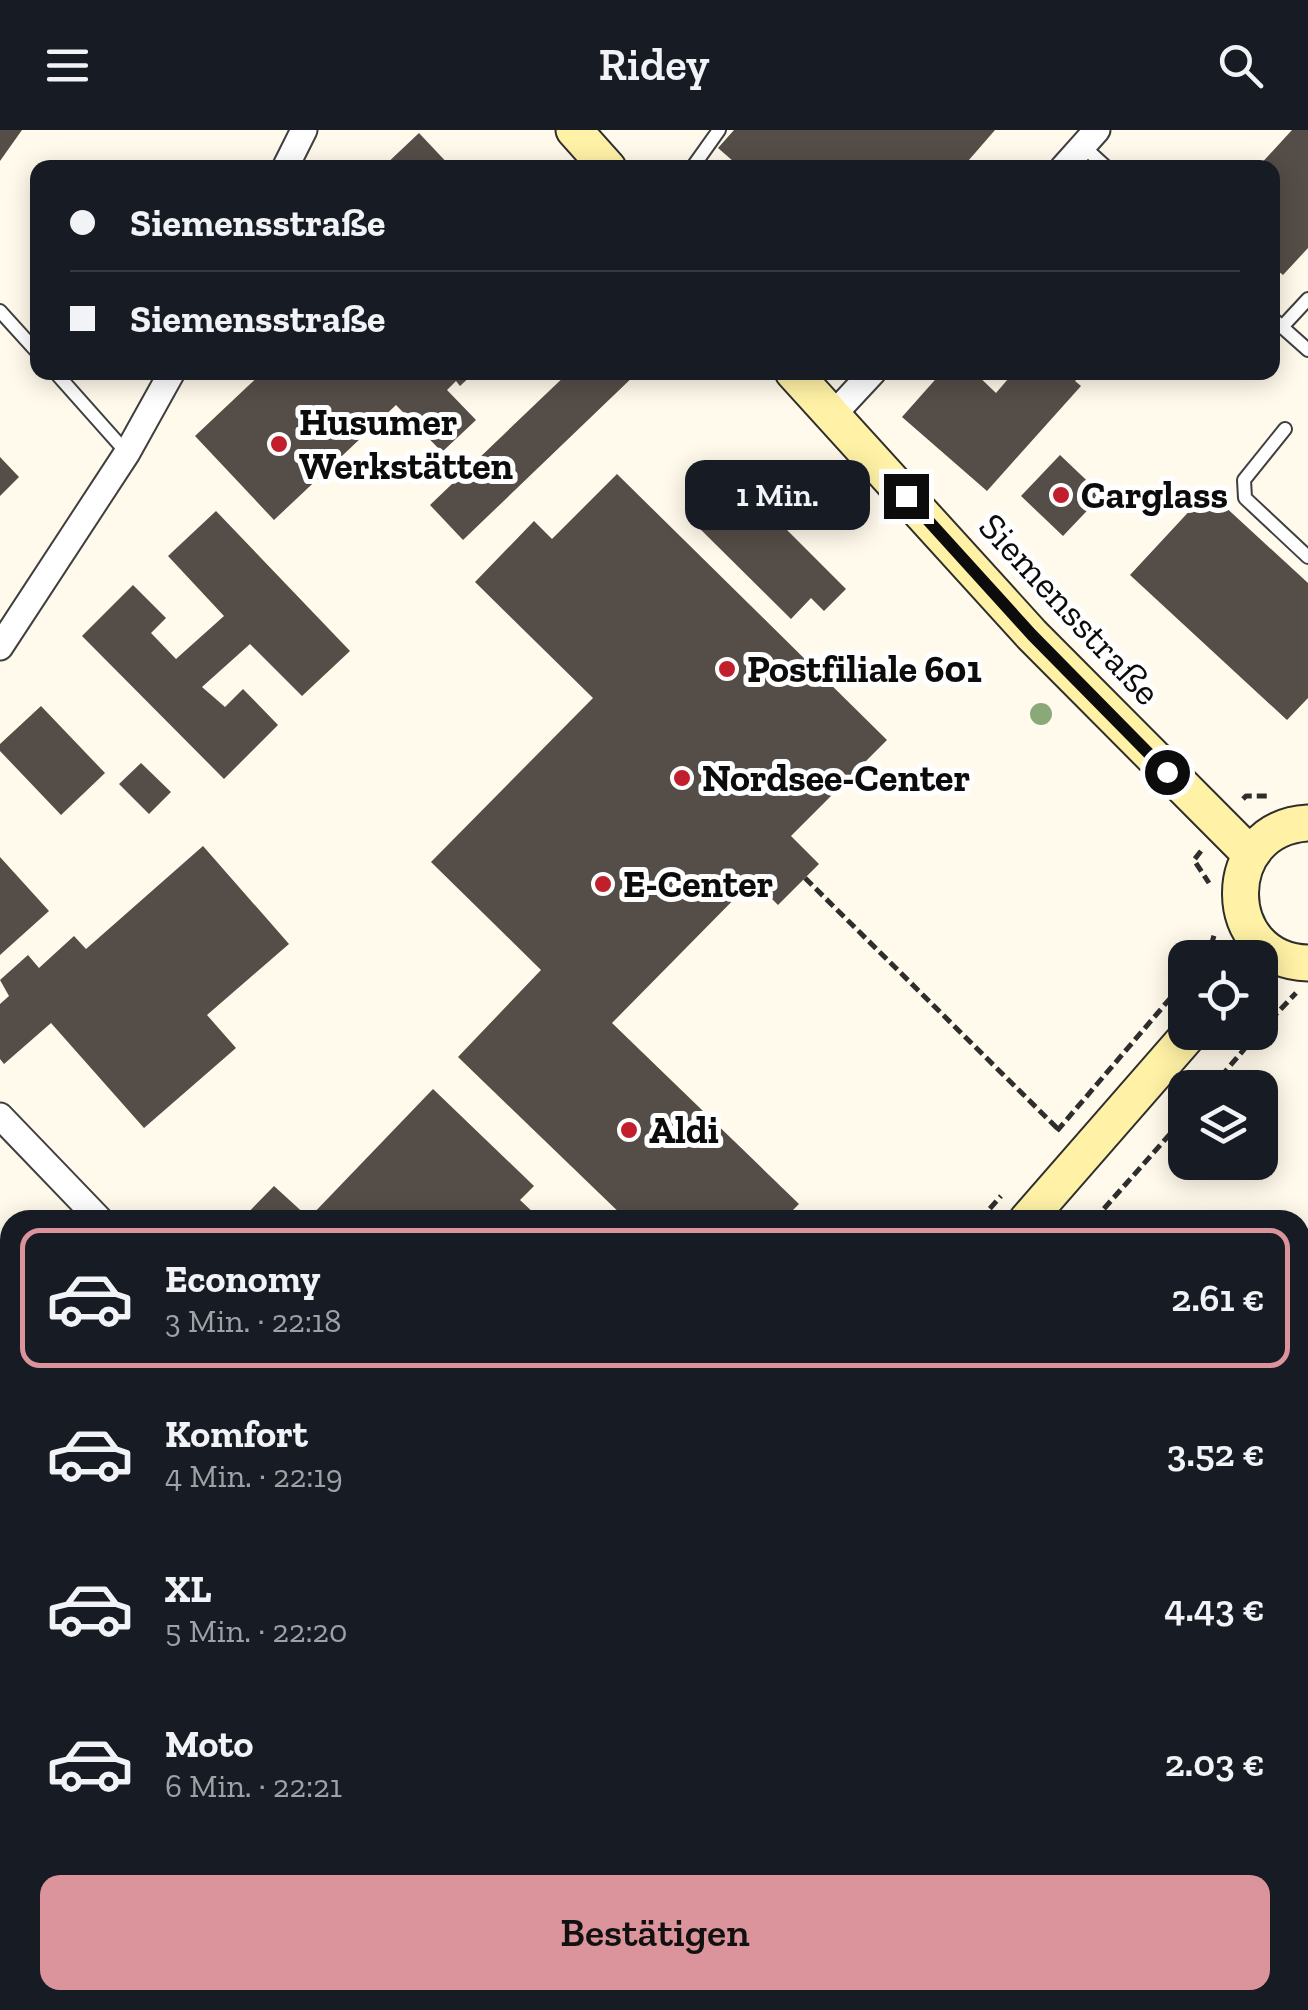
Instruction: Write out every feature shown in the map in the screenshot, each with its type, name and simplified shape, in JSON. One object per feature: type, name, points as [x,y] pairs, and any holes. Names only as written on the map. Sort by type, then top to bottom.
[{"type":"street","points":[[289,160],[304,130]]},
{"type":"street","points":[[574,130],[601,160]]},
{"type":"street","points":[[1069,160],[1086,136]]},
{"type":"street","points":[[0,647],[127,453],[168,380]]},
{"type":"street","name":"Siemensstraße","points":[[800,380],[1032,635],[1251,855]]},
{"type":"street","points":[[832,416],[866,380]]},
{"type":"street","points":[[1254,940],[1240,898],[1244,870],[1251,855],[1282,829],[1308,824]]},
{"type":"street","points":[[1278,957],[1308,964]]},
{"type":"street","points":[[1036,1210],[1175,1050]]},
{"type":"street","points":[[0,1116],[90,1210]]},
{"type":"lane","points":[[702,160],[706,144],[719,130]]},
{"type":"lane","points":[[1086,136],[1102,160]]},
{"type":"lane","points":[[1280,320],[1308,300]]},
{"type":"lane","points":[[0,311],[30,344]]},
{"type":"lane","points":[[1280,325],[1308,350]]},
{"type":"lane","points":[[62,380],[127,453]]},
{"type":"lane","points":[[1286,429],[1244,480],[1245,498],[1308,558]]},
{"type":"path","points":[[805,878],[1058,1129]]},
{"type":"path","points":[[1278,1011],[1296,992],[1308,991]]},
{"type":"path","points":[[1045,1144],[1168,1002]]},
{"type":"path","points":[[1226,1070],[1244,1050]]},
{"type":"path","points":[[1103,1210],[1168,1135]]},
{"type":"path","points":[[989,1210],[1006,1190]]},
{"type":"building","points":[[0,130],[22,130],[0,161]]},
{"type":"building","points":[[734,130],[995,130],[969,160],[732,160],[718,148]]},
{"type":"building","points":[[1292,130],[1308,130],[1308,248],[1283,275],[1280,160],[1264,160]]},
{"type":"building","points":[[419,133],[444,160],[390,160]]},
{"type":"building","name":"Husumer Werkstätten","points":[[254,380],[466,380],[460,386],[456,381],[447,390],[476,420],[442,452],[396,405],[274,520],[195,436]]},
{"type":"building","points":[[561,380],[630,380],[463,540],[430,505]]},
{"type":"building","points":[[935,380],[982,380],[996,393],[1007,380],[1076,380],[1081,386],[987,491],[902,417]]},
{"type":"building","name":"Carglass","points":[[1060,455],[1102,495],[1063,536],[1021,496]]},
{"type":"building","points":[[0,457],[19,477],[0,496]]},
{"type":"building","name":"Nordsee-Center","points":[[617,474],[887,740],[791,836],[819,864],[778,905],[753,880],[612,1023],[799,1204],[793,1210],[617,1210],[458,1057],[541,970],[431,862],[593,698],[475,582],[534,521],[552,539]]},
{"type":"building","points":[[747,490],[846,589],[824,611],[811,598],[791,619],[687,516],[709,494],[726,511]]},
{"type":"building","points":[[1208,491],[1308,583],[1308,698],[1287,720],[1130,575]]},
{"type":"building","points":[[216,511],[350,651],[302,696],[250,644],[202,687],[225,707],[243,689],[278,725],[224,779],[82,636],[133,585],[166,618],[151,633],[176,659],[224,616],[168,556]]},
{"type":"building","points":[[41,706],[105,773],[61,815],[0,751],[0,744]]},
{"type":"building","points":[[141,763],[171,792],[149,814],[119,784]]},
{"type":"building","points":[[203,846],[289,944],[207,1015],[236,1048],[144,1128],[51,1023],[4,1064],[0,1059],[0,1004],[9,996],[0,980],[28,955],[39,968],[74,936],[86,949]]},
{"type":"building","points":[[0,857],[49,911],[0,955]]},
{"type":"building","points":[[433,1089],[534,1186],[520,1200],[531,1210],[317,1210]]},
{"type":"building","points":[[274,1186],[300,1210],[251,1210]]},
{"type":"place","name":"Husumer Werkstätten","points":[[279,444]]},
{"type":"place","name":"Carglass","points":[[1061,495]]},
{"type":"place","name":"Postfiliale 601","points":[[727,669]]},
{"type":"place","name":"Nordsee-Center","points":[[682,778]]},
{"type":"place","name":"E-Center","points":[[603,884]]},
{"type":"place","name":"Aldi","points":[[629,1130]]},
{"type":"route","points":[[906,496],[1032,635],[1167,772]]}]
